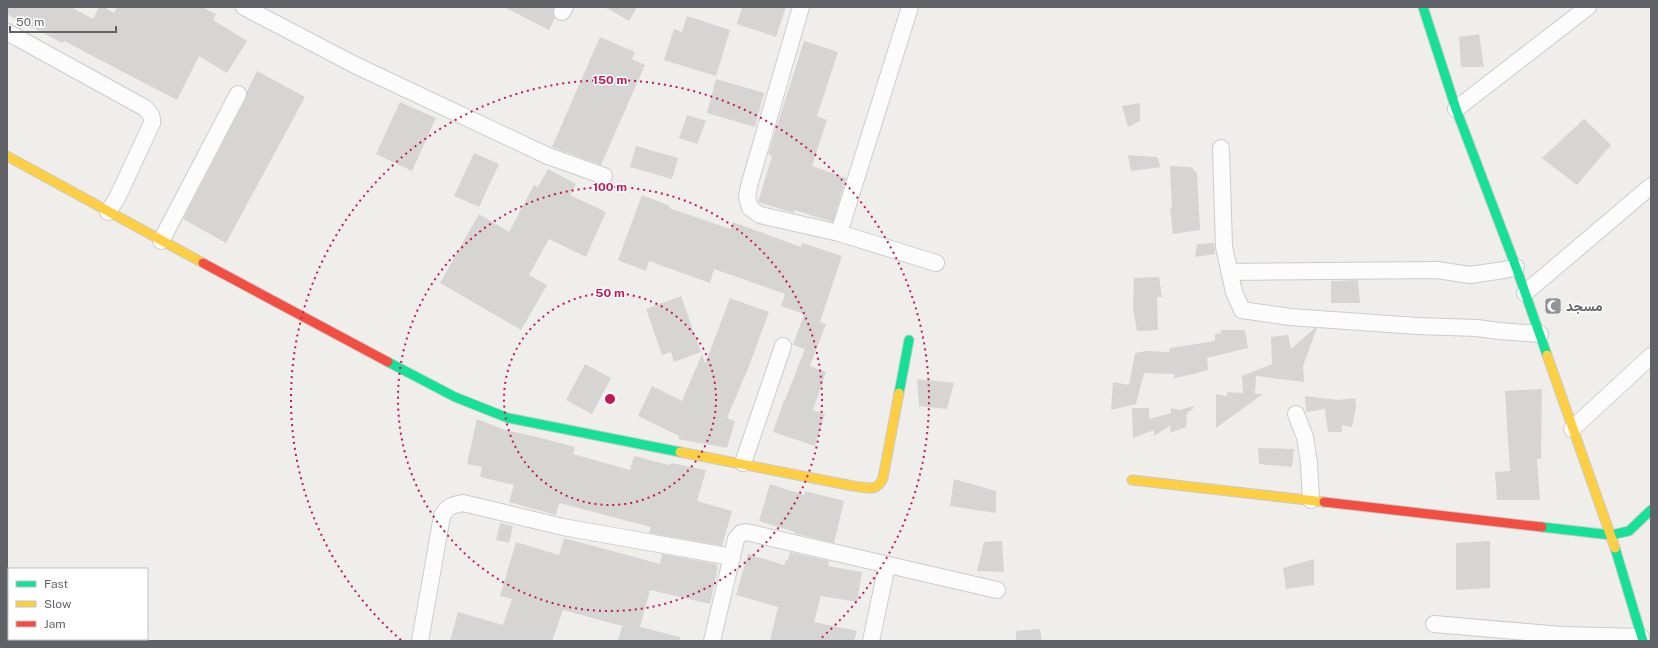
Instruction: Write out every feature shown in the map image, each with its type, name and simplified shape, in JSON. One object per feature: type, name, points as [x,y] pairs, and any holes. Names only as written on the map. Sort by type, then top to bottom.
[{"type":"street","points":[[244,7],[355,65],[548,156],[604,176]]},
{"type":"street","points":[[801,7],[748,186],[747,197],[750,208],[760,215],[839,233],[936,263]]},
{"type":"street","points":[[839,233],[910,7]]},
{"type":"street","points":[[1423,7],[1456,109],[1516,267],[1572,429],[1611,535],[1642,639],[1541,637],[1434,624]]},
{"type":"street","points":[[1456,109],[1588,7]]},
{"type":"street","points":[[7,32],[145,108],[153,117],[152,123],[117,198],[108,212]]},
{"type":"street","points":[[161,241],[238,94]]},
{"type":"street","points":[[1221,148],[1224,247],[1234,292],[1242,310],[1290,316],[1417,326],[1477,328],[1540,334]]},
{"type":"street","points":[[7,156],[161,241],[392,364],[481,408],[508,418],[866,488],[876,488],[880,485],[885,466],[910,340]]},
{"type":"street","points":[[1525,293],[1651,186]]},
{"type":"street","points":[[1230,272],[1436,270],[1470,275],[1516,267]]},
{"type":"street","points":[[744,463],[783,346]]},
{"type":"street","points":[[1572,429],[1651,356]]},
{"type":"street","points":[[1296,414],[1305,437],[1309,463],[1311,500]]},
{"type":"street","points":[[1132,480],[1611,535],[1628,531],[1651,510]]},
{"type":"street","points":[[420,641],[442,516],[445,510],[451,506],[463,503],[563,527],[732,557]]},
{"type":"street","points":[[712,641],[736,539],[741,533],[746,532],[997,590]]},
{"type":"street","points":[[871,641],[888,565]]},
{"type":"building","points":[[7,7],[71,7],[93,19],[99,7],[104,7],[114,13],[117,7],[202,7],[216,14],[213,20],[247,41],[227,73],[199,56],[177,100],[64,41],[62,43],[7,14]]},
{"type":"building","points":[[504,7],[554,7],[553,12],[555,18],[549,30]]},
{"type":"building","points":[[605,7],[637,7],[629,21]]},
{"type":"building","points":[[742,7],[786,7],[776,37],[737,24]]},
{"type":"building","points":[[687,16],[730,30],[716,76],[664,60],[674,29],[682,32]]},
{"type":"building","points":[[1479,34],[1484,67],[1461,67],[1459,37]]},
{"type":"building","points":[[600,37],[635,52],[632,59],[645,65],[601,165],[552,147]]},
{"type":"building","points":[[804,41],[838,52],[817,116],[827,120],[812,166],[846,178],[833,222],[794,210],[794,213],[758,202],[772,156],[768,154]]},
{"type":"building","points":[[257,71],[305,97],[226,243],[183,219],[246,98],[247,91]]},
{"type":"building","points":[[716,79],[764,93],[755,127],[707,113]]},
{"type":"building","points":[[400,102],[436,118],[412,171],[376,154]]},
{"type":"building","points":[[1140,103],[1140,121],[1128,127],[1122,106]]},
{"type":"building","points":[[687,115],[706,121],[697,144],[679,138]]},
{"type":"building","points":[[1584,119],[1611,145],[1577,185],[1542,158]]},
{"type":"building","points":[[636,146],[678,158],[672,179],[630,167]]},
{"type":"building","points":[[474,153],[499,164],[479,207],[454,196]]},
{"type":"building","points":[[1128,155],[1157,157],[1161,167],[1131,171]]},
{"type":"building","points":[[1170,166],[1191,167],[1197,173],[1200,230],[1173,234],[1170,208],[1172,208]]},
{"type":"building","points":[[548,169],[576,184],[570,195],[606,212],[586,257],[549,239],[529,275],[547,285],[521,330],[440,283],[479,214],[509,232],[534,185],[538,187]]},
{"type":"building","points":[[642,195],[670,206],[669,208],[730,229],[733,222],[801,247],[802,243],[842,256],[820,322],[826,324],[810,366],[826,372],[813,410],[825,414],[815,446],[773,432],[784,400],[805,349],[793,345],[804,314],[781,306],[785,294],[714,269],[710,283],[649,261],[646,271],[618,260]]},
{"type":"building","points":[[1214,243],[1215,254],[1195,257],[1197,244]]},
{"type":"building","points":[[1159,277],[1162,297],[1157,297],[1158,330],[1137,331],[1133,309],[1134,278]]},
{"type":"building","points":[[1358,280],[1360,303],[1331,303],[1331,281]]},
{"type":"building","points":[[681,296],[701,352],[674,362],[671,352],[662,355],[646,309]]},
{"type":"building","points":[[730,298],[769,312],[749,366],[727,418],[735,421],[727,448],[678,439],[679,436],[638,416],[652,386],[682,401],[702,354],[705,364]]},
{"type":"building","points":[[1315,328],[1317,328],[1303,366],[1304,382],[1256,376],[1255,394],[1263,394],[1216,428],[1216,394],[1227,396],[1227,392],[1243,393],[1242,376],[1272,364],[1271,337],[1288,335],[1291,349]]},
{"type":"building","points":[[1221,330],[1245,330],[1248,348],[1207,358],[1208,370],[1194,374],[1174,378],[1174,374],[1144,373],[1136,404],[1111,410],[1113,382],[1129,385],[1135,353],[1146,351],[1169,352],[1170,348],[1215,341],[1215,334],[1221,333]]},
{"type":"building","points":[[585,364],[611,378],[592,414],[566,400]]},
{"type":"building","points":[[917,379],[954,383],[947,409],[919,406]]},
{"type":"building","points":[[1542,389],[1541,459],[1537,459],[1540,500],[1497,500],[1495,472],[1510,471],[1505,391]]},
{"type":"building","points":[[1305,396],[1338,400],[1355,398],[1356,407],[1352,427],[1342,425],[1342,432],[1328,432],[1325,409],[1306,412]]},
{"type":"building","points":[[1193,406],[1194,408],[1187,413],[1186,427],[1170,433],[1171,425],[1154,436],[1154,430],[1133,438],[1132,408],[1149,408],[1149,419],[1171,413],[1171,408],[1180,410]]},
{"type":"building","points":[[477,419],[505,430],[575,447],[573,454],[630,470],[634,456],[669,465],[671,463],[706,470],[697,501],[732,511],[722,546],[649,533],[651,527],[559,503],[556,515],[509,502],[514,485],[480,477],[482,467],[467,464]]},
{"type":"building","points":[[1258,448],[1294,449],[1292,467],[1259,464]]},
{"type":"building","points":[[954,479],[996,491],[996,513],[950,506]]},
{"type":"building","points":[[770,484],[804,495],[805,491],[844,501],[834,543],[794,533],[795,532],[759,521]]},
{"type":"building","points":[[500,523],[513,526],[509,543],[496,540]]},
{"type":"building","points":[[564,538],[660,564],[662,554],[717,564],[716,566],[718,567],[710,604],[650,590],[640,627],[680,637],[679,641],[618,641],[622,626],[563,610],[552,641],[450,641],[458,612],[503,625],[512,599],[500,596],[516,542],[559,555]]},
{"type":"building","points":[[1002,541],[1004,572],[977,571],[984,542]]},
{"type":"building","points":[[1490,541],[1490,588],[1456,590],[1456,543]]},
{"type":"building","points":[[790,552],[829,561],[828,566],[862,572],[857,602],[821,596],[814,622],[857,631],[854,641],[770,641],[778,607],[736,595],[748,554],[784,565],[786,560],[788,560]]},
{"type":"building","points":[[1314,559],[1314,585],[1286,589],[1283,568]]},
{"type":"building","points":[[1040,629],[1042,641],[1016,641],[1016,631]]},
{"type":"traffic: fast","points":[[1423,7],[1456,109],[1516,267],[1547,355]]},
{"type":"traffic: fast","points":[[899,393],[909,340]]},
{"type":"traffic: fast","points":[[388,362],[455,397],[508,418],[680,452]]},
{"type":"traffic: fast","points":[[1542,527],[1611,535],[1629,531],[1651,510]]},
{"type":"traffic: fast","points":[[1615,548],[1643,641]]},
{"type":"traffic: slow","points":[[7,156],[203,263]]},
{"type":"traffic: slow","points":[[1547,355],[1615,548]]},
{"type":"traffic: slow","points":[[680,452],[853,486],[871,488],[878,486],[883,478],[899,393]]},
{"type":"traffic: slow","points":[[1132,480],[1324,502]]},
{"type":"traffic: jam","points":[[203,263],[388,362]]},
{"type":"traffic: jam","points":[[1324,502],[1542,527]]},
{"type":"place","name":"مسجد","points":[[1553,306]]}]
